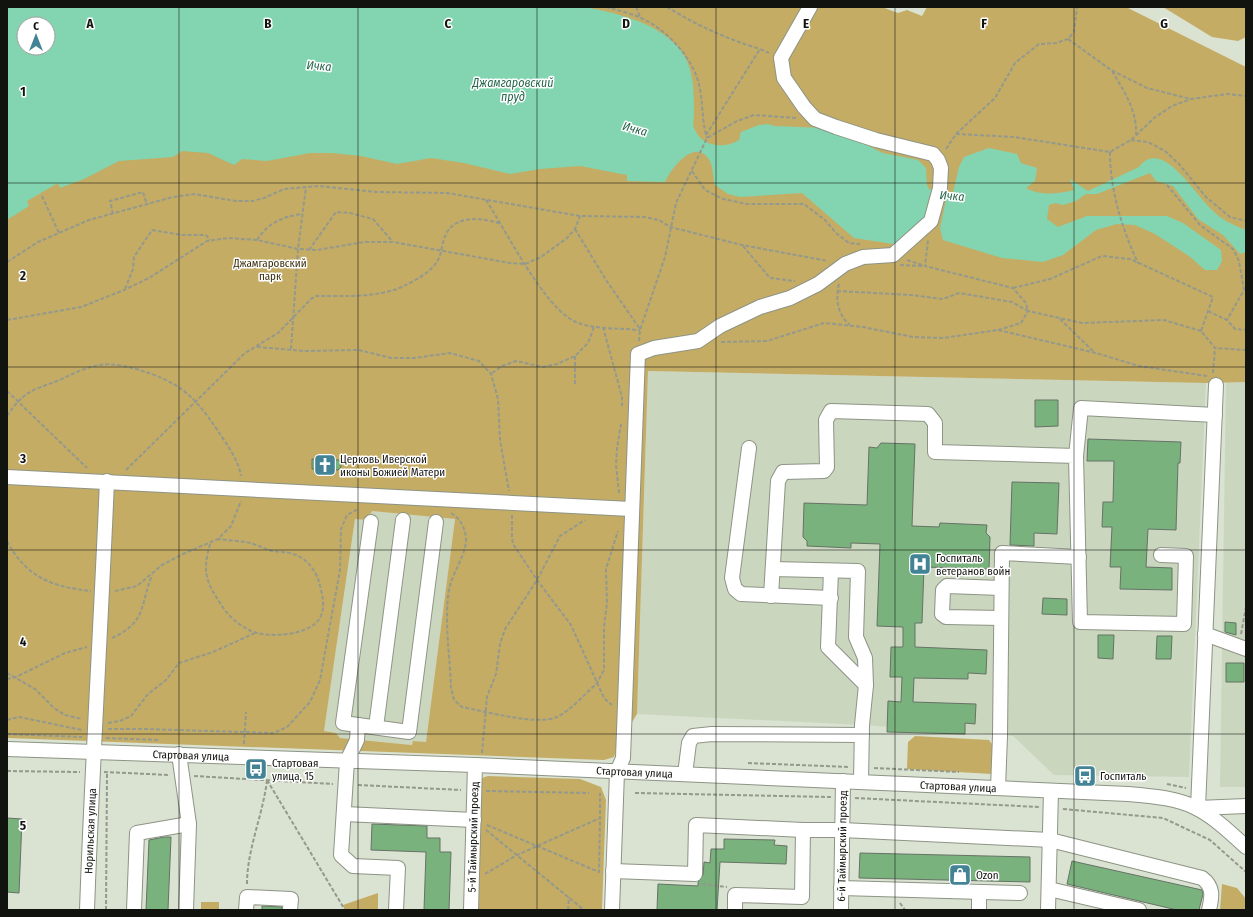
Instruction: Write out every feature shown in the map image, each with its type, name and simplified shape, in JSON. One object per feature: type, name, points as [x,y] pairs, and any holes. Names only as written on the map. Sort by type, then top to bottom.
[{"type":"street","points":[[612,910],[617,772],[623,758],[631,509],[638,354],[654,348],[698,341],[720,326],[760,307],[790,298],[818,284],[845,264],[863,257],[896,260],[931,221],[939,194],[941,168],[938,160],[933,154],[876,140],[815,119],[804,107],[784,78],[781,58],[810,7]]},
{"type":"street","points":[[1216,385],[1204,634],[1198,808],[1246,806]]},
{"type":"street","points":[[1161,555],[1186,556],[1184,624],[1080,622],[1076,456],[1081,408],[1215,415]]},
{"type":"street","points":[[771,596],[778,481],[783,472],[824,471],[827,467],[826,420],[831,411],[928,414],[935,423],[935,452],[1076,456]]},
{"type":"street","points":[[749,448],[732,578],[735,589],[741,594],[831,598]]},
{"type":"street","points":[[7,476],[512,504],[631,509]]},
{"type":"street","name":"Норильская улица","points":[[87,910],[92,772],[107,481]]},
{"type":"street","points":[[376,727],[403,520]]},
{"type":"street","points":[[371,522],[343,723],[409,732],[436,522]]},
{"type":"street","points":[[998,788],[1002,553],[1079,557]]},
{"type":"street","points":[[773,570],[831,572],[858,571],[856,637],[865,658],[866,685],[860,782]]},
{"type":"street","points":[[831,572],[828,647],[866,685]]},
{"type":"street","points":[[1001,618],[946,617],[942,614],[943,590],[947,586],[1002,588]]},
{"type":"street","points":[[1204,634],[1243,647]]},
{"type":"street","points":[[358,725],[357,740],[347,761],[341,855],[353,866],[398,868],[396,910]]},
{"type":"street","points":[[685,774],[689,743],[693,736],[712,734],[862,736]]},
{"type":"street","name":"Стартовая улица","points":[[7,749],[347,761],[478,759],[617,772],[998,788],[1163,797],[1182,801],[1198,808],[1216,820],[1246,847]]},
{"type":"street","points":[[179,754],[189,824],[186,910]]},
{"type":"street","name":"5-й Таймырский проезд","points":[[471,910],[478,759]]},
{"type":"street","name":"6-й Таймырский проезд","points":[[840,910],[843,781]]},
{"type":"street","points":[[1048,910],[1051,791]]},
{"type":"street","points":[[344,814],[474,820]]},
{"type":"street","points":[[134,910],[137,833],[189,824]]},
{"type":"street","points":[[613,871],[695,874],[696,826],[842,830],[1050,840],[1202,878],[1208,883],[1211,889],[1212,896],[1209,910]]},
{"type":"street","points":[[735,910],[735,895],[802,897],[803,830]]},
{"type":"street","points":[[841,888],[1020,893]]},
{"type":"street","points":[[1049,889],[1138,910]]},
{"type":"street","points":[[979,910],[980,892]]},
{"type":"street","points":[[246,904],[291,900],[290,910]]},
{"type":"path","points":[[606,7],[640,17],[656,26],[679,47],[690,65],[700,88],[703,127],[707,136]]},
{"type":"path","points":[[636,7],[640,17]]},
{"type":"path","points":[[667,7],[690,21],[736,42],[760,49],[781,58]]},
{"type":"path","points":[[938,160],[956,134],[995,98],[1015,63],[1039,44],[1056,43],[1068,39],[1074,32],[1077,7]]},
{"type":"path","points":[[1068,39],[1111,70],[1147,88],[1191,99]]},
{"type":"path","points":[[638,354],[640,330],[665,257],[676,203],[707,136],[760,49]]},
{"type":"path","points":[[1111,70],[1126,94],[1133,110],[1136,124],[1136,134]]},
{"type":"path","points":[[956,134],[1014,137],[1110,152],[1131,140],[1154,118],[1172,106],[1191,99],[1227,94],[1246,96]]},
{"type":"path","points":[[707,136],[737,121],[754,115],[815,119]]},
{"type":"path","points":[[1131,140],[1148,142],[1165,151],[1179,164],[1206,197],[1230,216],[1246,221]]},
{"type":"path","points":[[1110,152],[1110,170],[1117,204],[1127,238],[1138,263]]},
{"type":"path","points":[[692,171],[705,190],[723,199],[747,204],[804,204],[825,220],[836,233],[849,243],[862,245]]},
{"type":"path","points":[[1167,185],[1200,225],[1233,249],[1239,261],[1244,290],[1226,320]]},
{"type":"path","points":[[291,349],[298,249],[306,187]]},
{"type":"path","points":[[7,262],[38,242],[89,220],[173,197],[194,194],[252,202],[284,189],[306,187],[344,187],[376,192],[447,193],[580,216],[644,217],[659,220],[670,227],[742,245],[845,264]]},
{"type":"path","points":[[113,214],[110,201],[143,192],[147,205]]},
{"type":"path","points":[[42,196],[59,233]]},
{"type":"path","points":[[486,200],[525,264],[559,310],[574,321],[594,326],[640,330]]},
{"type":"path","points":[[309,250],[336,212],[350,213],[373,219],[393,242]]},
{"type":"path","points":[[257,240],[263,231],[275,221],[289,216],[303,214]]},
{"type":"path","points":[[7,320],[40,315],[81,306],[124,290],[150,278],[185,254],[210,240],[228,238],[257,240],[309,250],[364,242],[393,242],[510,263],[525,264],[541,257],[567,238],[575,229],[580,216]]},
{"type":"path","points":[[107,481],[123,472],[245,353],[278,333],[311,299],[316,296],[371,295],[404,286],[432,268],[438,260],[440,250],[447,233],[456,224],[471,219],[490,220],[502,224]]},
{"type":"path","points":[[925,266],[931,221]]},
{"type":"path","points":[[575,229],[606,280],[640,330]]},
{"type":"path","points":[[124,290],[133,269],[134,258],[152,230],[182,235],[206,235],[210,240]]},
{"type":"path","points":[[742,245],[770,278],[798,281]]},
{"type":"path","points":[[896,260],[1013,288],[1050,279],[1102,256],[1130,259],[1213,297],[1201,331]]},
{"type":"path","points":[[896,260],[925,266]]},
{"type":"path","points":[[840,279],[837,291],[838,307],[844,320],[851,326]]},
{"type":"path","points":[[698,341],[767,341],[824,323],[851,326],[913,337],[943,338],[998,330],[1021,323],[1028,311],[1026,303],[1013,288]]},
{"type":"path","points":[[837,291],[911,295],[944,299],[959,294],[1012,302],[1028,311],[1082,323],[1164,320],[1201,331],[1214,348],[1213,377],[1139,366],[1096,353],[998,330]]},
{"type":"path","points":[[1208,311],[1226,320],[1235,329],[1246,330]]},
{"type":"path","points":[[1059,318],[1096,353]]},
{"type":"path","points":[[492,374],[502,366],[516,361],[543,368],[575,356],[588,343],[594,326]]},
{"type":"path","points":[[256,347],[304,351],[359,350],[390,358],[414,358],[450,353],[479,361],[492,374],[498,399],[500,440],[512,504],[512,538],[514,544],[537,580],[571,625],[604,698],[624,717]]},
{"type":"path","points":[[1214,348],[1246,350]]},
{"type":"path","points":[[575,356],[575,384]]},
{"type":"path","points":[[7,391],[89,470]]},
{"type":"path","points":[[478,759],[487,697],[496,674],[500,644],[505,629],[537,580],[560,536],[587,519],[591,507]]},
{"type":"path","points":[[210,543],[204,564],[206,577],[215,595],[230,617],[250,631],[264,634],[284,634],[300,631],[313,626],[320,617],[323,606],[317,576],[308,564],[296,555],[272,551],[246,542],[218,539]]},
{"type":"path","points":[[7,551],[11,549]]},
{"type":"path","points":[[1243,647],[1246,608]]},
{"type":"path","points":[[7,673],[34,689],[54,708],[65,715],[95,723],[120,721],[131,716],[148,694],[166,680],[179,664],[213,652],[256,632]]},
{"type":"path","points":[[244,744],[246,712]]},
{"type":"path","points":[[7,772],[107,772],[106,910]]},
{"type":"path","points":[[246,904],[250,859],[262,812],[267,780],[345,910]]},
{"type":"path","points":[[474,820],[599,872],[600,793]]},
{"type":"path","points":[[635,793],[843,797],[1051,808],[1163,818],[1210,840],[1246,872]]},
{"type":"path","points":[[472,882],[517,855],[600,818]]},
{"type":"path","points":[[474,820],[584,910]]},
{"type":"path","points":[[695,874],[696,884],[725,885],[735,895]]},
{"type":"path","points":[[568,910],[569,897]]},
{"type":"shaded area","name":"Госпиталь ветеранов войн","points":[[648,371],[1206,383],[1189,777],[1054,775],[1013,736],[862,725],[637,714]]},
{"type":"shaded area","points":[[1226,381],[1246,382],[1246,787],[1220,787]]},
{"type":"shaded area","points":[[372,511],[455,519],[426,743],[414,741],[412,745],[340,738],[336,733],[324,731],[355,519]]},
{"type":"green space","name":"Джамгаровский парк","points":[[7,7],[882,7],[898,13],[907,10],[922,16],[927,7],[1126,7],[1246,67],[1246,382],[1206,383],[648,371],[637,714],[617,747],[614,757],[604,760],[7,738]],"holes":[[[372,511],[455,519],[426,742],[413,741],[412,745],[340,738],[336,733],[324,731],[355,519],[367,520]]]},
{"type":"green space","points":[[1163,7],[1246,7],[1246,37],[1238,41],[1212,37]]},
{"type":"green space","points":[[915,736],[989,740],[994,747],[992,774],[907,769],[908,742]]},
{"type":"green space","points":[[488,776],[580,779],[601,787],[606,800],[602,910],[474,910],[479,783],[482,778]]},
{"type":"green space","points":[[1222,884],[1237,888],[1246,899],[1246,910],[1220,910]]},
{"type":"green space","points":[[378,893],[378,910],[345,910],[343,905]]},
{"type":"green space","points":[[201,902],[219,902],[219,910],[201,910]]},
{"type":"water","name":"Джамгаровский пруд","points":[[7,7],[585,7],[609,12],[646,25],[658,31],[677,46],[687,61],[692,77],[694,94],[694,128],[698,136],[708,143],[714,145],[727,145],[733,143],[739,140],[741,132],[759,125],[768,124],[774,126],[824,128],[848,136],[883,153],[918,160],[926,168],[927,185],[929,189],[948,193],[953,192],[959,167],[964,157],[989,148],[1017,154],[1021,163],[1037,168],[1035,181],[1026,188],[1031,191],[1043,193],[1074,190],[1070,179],[1088,191],[1139,167],[1148,159],[1158,159],[1168,163],[1178,172],[1216,214],[1228,222],[1246,230],[1246,252],[1240,254],[1223,235],[1198,219],[1173,186],[1156,181],[1150,173],[1097,194],[1086,194],[1076,201],[1063,205],[1055,203],[1049,205],[1047,219],[1058,227],[1087,216],[1167,216],[1183,223],[1221,250],[1222,261],[1217,270],[1205,270],[1189,256],[1155,234],[1135,225],[1117,224],[1096,230],[1063,255],[1043,262],[1002,258],[943,240],[940,228],[946,200],[929,197],[924,219],[900,245],[854,238],[802,193],[740,197],[728,194],[715,185],[710,161],[704,154],[698,152],[691,153],[684,157],[673,169],[665,182],[627,181],[627,175],[580,166],[540,169],[510,174],[464,163],[431,158],[397,164],[361,156],[332,153],[310,153],[267,161],[242,159],[234,165],[208,153],[182,151],[173,157],[119,161],[84,179],[60,188],[58,183],[27,201],[29,206],[7,220]]},
{"type":"building","points":[[1035,400],[1058,400],[1058,426],[1035,427]]},
{"type":"building","points":[[1088,439],[1181,442],[1180,463],[1178,463],[1176,530],[1148,529],[1146,567],[1172,568],[1172,590],[1120,589],[1121,567],[1110,567],[1112,527],[1102,527],[1103,502],[1113,502],[1114,461],[1087,461]]},
{"type":"building","points":[[881,443],[915,444],[912,526],[939,527],[940,523],[987,525],[986,533],[990,537],[989,569],[924,567],[922,623],[915,623],[915,647],[987,650],[986,674],[968,673],[968,679],[914,678],[913,702],[976,704],[975,724],[965,723],[965,734],[887,732],[888,701],[901,702],[902,677],[890,677],[891,647],[903,647],[903,627],[877,626],[880,544],[851,543],[851,548],[807,546],[807,541],[803,537],[804,503],[867,505],[869,447],[877,448]]},
{"type":"building","name":"Церковь Иверской иконы Божией Матери","points":[[312,459],[339,460],[341,467],[338,470],[312,469]]},
{"type":"building","points":[[1012,482],[1059,483],[1057,534],[1034,533],[1034,546],[1010,545]]},
{"type":"building","points":[[1043,598],[1067,599],[1067,615],[1042,614]]},
{"type":"building","points":[[1225,622],[1236,623],[1236,635],[1225,632]]},
{"type":"building","points":[[1098,635],[1114,635],[1113,659],[1098,658]]},
{"type":"building","points":[[1157,636],[1172,636],[1171,659],[1156,659]]},
{"type":"building","points":[[1226,663],[1244,663],[1244,682],[1226,682]]},
{"type":"building","points":[[7,818],[22,819],[19,893],[7,892]]},
{"type":"building","points":[[372,824],[427,826],[427,838],[440,838],[440,852],[451,852],[449,910],[424,910],[426,852],[371,850]]},
{"type":"building","points":[[171,837],[168,910],[146,910],[149,840]]},
{"type":"building","points":[[724,839],[775,840],[774,845],[787,846],[786,864],[720,862],[717,910],[657,910],[658,884],[698,886],[698,882],[703,875],[704,862],[710,863],[711,849],[724,849]]},
{"type":"building","points":[[860,853],[1030,857],[1030,882],[859,878]]},
{"type":"building","points":[[1072,861],[1202,890],[1203,894],[1199,910],[1177,910],[1067,884]]},
{"type":"building","points":[[262,906],[282,907],[282,910],[262,910]]},
{"type":"place","name":"Церковь Иверской иконы Божией Матери","points":[[325,465]]},
{"type":"place","name":"Госпиталь ветеранов войн","points":[[920,564]]},
{"type":"place","name":"Стартовая улица, 15","points":[[256,769]]},
{"type":"place","name":"Госпиталь","points":[[1085,776]]},
{"type":"place","name":"Ozon","points":[[960,875]]},
{"type":"water label","name":"Ичка","points":[[319,66]]},
{"type":"water label","name":"Ичка","points":[[635,129]]},
{"type":"water label","name":"Ичка","points":[[952,196]]}]
